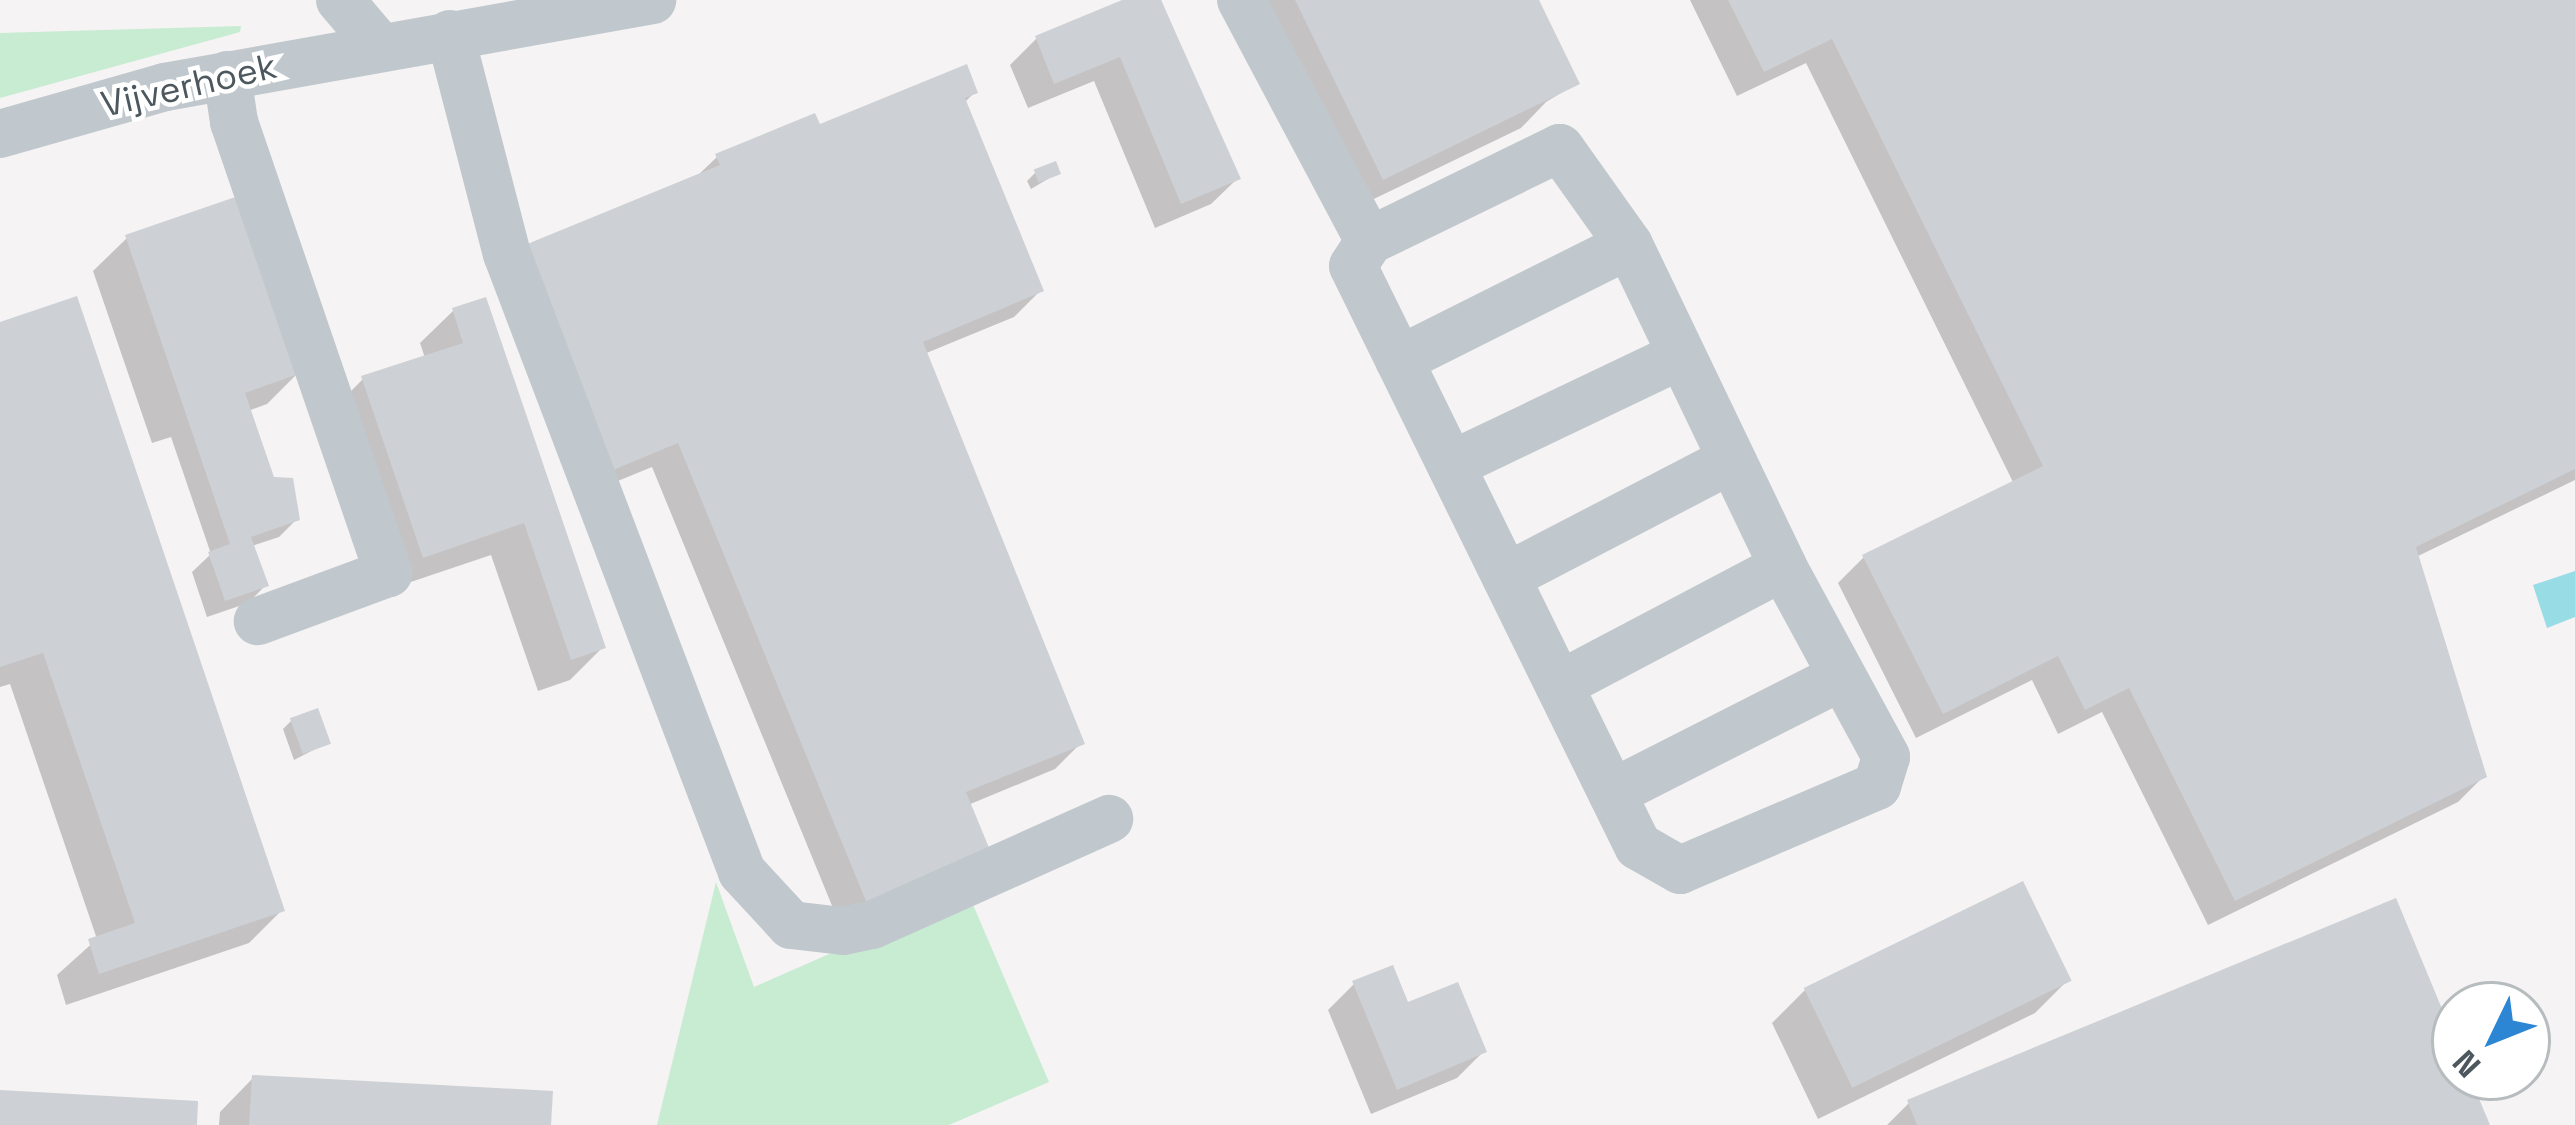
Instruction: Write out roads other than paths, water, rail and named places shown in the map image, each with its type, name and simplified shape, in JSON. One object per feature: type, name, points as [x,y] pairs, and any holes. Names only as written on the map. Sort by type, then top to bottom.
[{"type":"street","points":[[340,0],[380,46]]},
{"type":"street","name":"Vijverhoek","points":[[0,134],[227,75],[652,0]]},
{"type":"street","points":[[1241,0],[1369,242]]},
{"type":"street","points":[[450,34],[506,254],[742,872],[791,925],[843,932],[872,925],[1109,819]]},
{"type":"street","points":[[227,75],[234,122],[388,573],[258,621]]},
{"type":"street","points":[[1560,148],[1628,244],[1784,567],[1886,757],[1876,786],[1680,871],[1638,846],[1353,266],[1369,242],[1560,148]]},
{"type":"street","points":[[1399,360],[1628,244]]},
{"type":"street","points":[[1451,465],[1680,356]]},
{"type":"street","points":[[1506,577],[1731,460]]},
{"type":"street","points":[[1559,685],[1784,567]]},
{"type":"street","points":[[1612,793],[1841,676]]},
{"type":"water","points":[[2575,571],[2575,617],[2547,628],[2533,585]]}]
